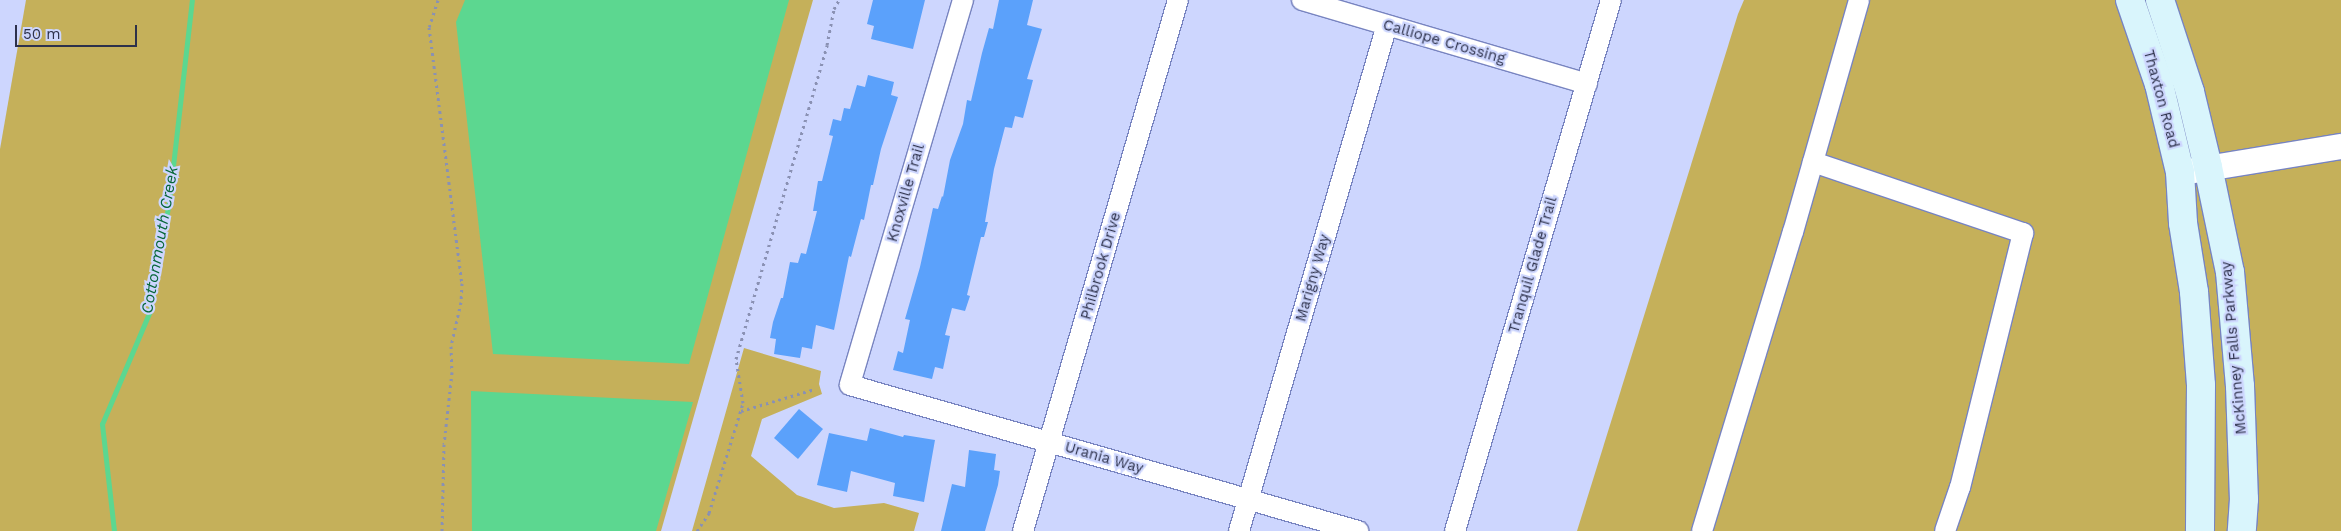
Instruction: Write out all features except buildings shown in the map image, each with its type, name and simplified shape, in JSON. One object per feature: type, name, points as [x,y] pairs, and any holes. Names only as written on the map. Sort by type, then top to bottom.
[{"type":"main road","name":"Thaxton Road","points":[[2130,0],[2159,84],[2180,172]]},
{"type":"main road","name":"Thaxton Road","points":[[2160,0],[2190,92],[2208,168]]},
{"type":"main road","name":"McKinney Falls Parkway","points":[[2208,168],[2230,272],[2240,386],[2244,499],[2242,531]]},
{"type":"main road","points":[[2180,172],[2183,222],[2194,292],[2201,385],[2200,531]]},
{"type":"street","name":"Knoxville Trail","points":[[850,385],[963,0]]},
{"type":"street","name":"Philbrook Drive","points":[[1023,531],[1178,0]]},
{"type":"street","name":"Calliope Crossing","points":[[1302,0],[1587,84]]},
{"type":"street","name":"Tranquil Glade Trail","points":[[1455,531],[1611,0]]},
{"type":"street","points":[[1702,531],[1813,162],[1859,0]]},
{"type":"street","name":"Marigny Way","points":[[1239,531],[1387,25]]},
{"type":"street","points":[[2180,172],[2341,146]]},
{"type":"street","points":[[1813,162],[2023,233],[1960,487],[1945,531]]},
{"type":"street","name":"Urania Way","points":[[850,385],[1358,531]]},
{"type":"path","points":[[438,0],[428,27],[462,283],[461,302],[451,346],[452,372],[444,444],[442,531]]},
{"type":"path","points":[[697,531],[709,513],[743,403],[736,359],[827,45],[834,9],[839,0]]},
{"type":"path","points":[[740,411],[815,389]]},
{"type":"shaded area","points":[[26,0],[813,0],[661,531],[0,531],[0,149]]},
{"type":"shaded area","points":[[465,0],[789,0],[689,364],[493,354],[456,22]]},
{"type":"shaded area","points":[[1744,0],[2341,0],[2341,531],[1577,531],[1738,14]]},
{"type":"shaded area","points":[[744,348],[821,371],[819,384],[822,394],[762,419],[751,456],[797,495],[834,508],[884,503],[919,513],[914,531],[692,531]]},
{"type":"shaded area","points":[[471,391],[693,402],[656,531],[472,531]]},
{"type":"waterway","name":"Cottonmouth Creek","points":[[114,531],[102,424],[150,311],[169,201],[192,0]]}]
